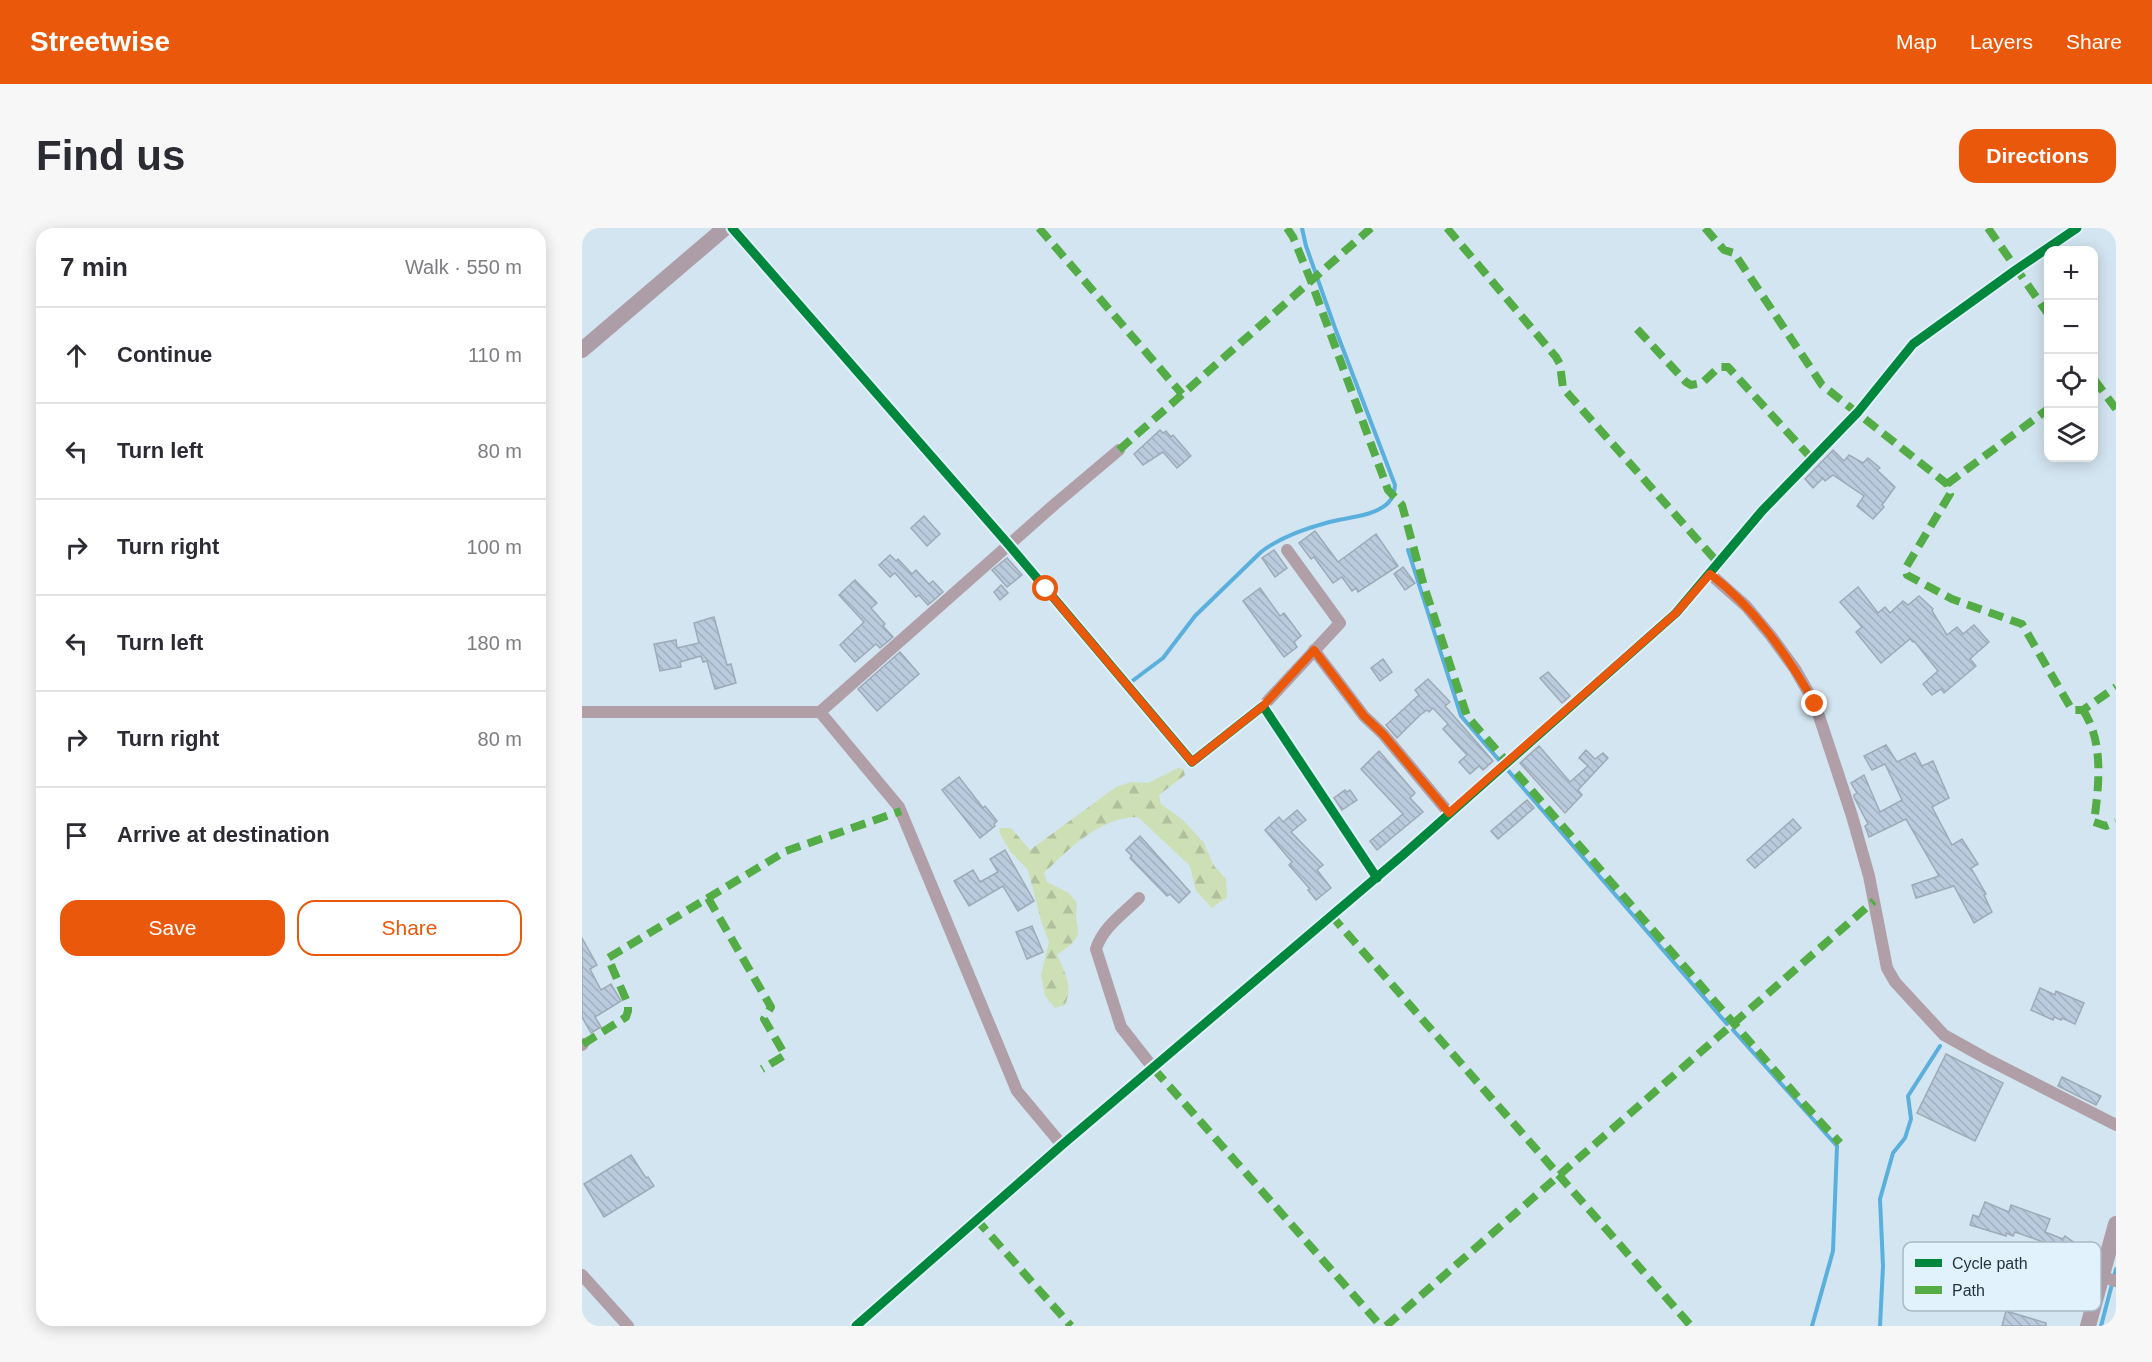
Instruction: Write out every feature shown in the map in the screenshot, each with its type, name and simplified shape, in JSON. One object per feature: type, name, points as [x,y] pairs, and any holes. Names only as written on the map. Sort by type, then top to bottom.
[{"type":"street","points":[[582,350],[725,228]]},
{"type":"street","points":[[732,228],[1009,545],[1192,762],[1263,706],[1340,623],[1287,550]]},
{"type":"street","points":[[856,1326],[1062,1145],[1377,878],[1676,613],[1762,511],[1858,412],[1913,344],[2077,228]]},
{"type":"street","points":[[582,712],[820,712],[1119,450]]},
{"type":"street","points":[[1710,574],[1746,606],[1771,636],[1795,669],[1815,704],[1852,816],[1869,876],[1887,968],[1895,982],[1944,1035],[2116,1125]]},
{"type":"street","points":[[1314,650],[1364,716],[1383,734],[1449,813]]},
{"type":"street","points":[[1263,706],[1377,878]]},
{"type":"street","points":[[820,712],[899,807],[1017,1091],[1062,1145]]},
{"type":"street","points":[[1139,898],[1106,929],[1096,949],[1121,1027],[1154,1069]]},
{"type":"street","points":[[2101,1298],[2110,1279],[2116,1224]]},
{"type":"street","points":[[582,1275],[628,1326]]},
{"type":"street","points":[[2088,1326],[2095,1311]]},
{"type":"green space","points":[[1178,768],[1183,769],[1185,775],[1159,795],[1161,804],[1183,820],[1204,843],[1214,866],[1226,879],[1227,897],[1212,908],[1196,891],[1190,866],[1138,817],[1124,818],[1098,828],[1044,873],[1047,882],[1069,893],[1077,903],[1077,936],[1057,955],[1067,979],[1067,998],[1065,1005],[1055,1008],[1045,996],[1041,975],[1049,942],[1028,870],[1010,851],[999,832],[1000,828],[1011,828],[1030,850],[1116,787],[1131,782],[1148,783]]},
{"type":"building","points":[[1160,430],[1163,433],[1166,431],[1171,437],[1173,435],[1191,456],[1177,468],[1163,452],[1143,465],[1134,454]]},
{"type":"building","points":[[1833,450],[1844,461],[1849,455],[1863,463],[1868,458],[1880,468],[1877,470],[1895,487],[1882,505],[1884,507],[1873,519],[1857,506],[1864,496],[1833,475],[1825,481],[1823,478],[1813,488],[1805,479]]},
{"type":"building","points":[[924,516],[940,534],[927,546],[911,528]]},
{"type":"building","points":[[1315,531],[1338,562],[1376,534],[1398,566],[1358,592],[1356,588],[1352,591],[1342,577],[1333,583],[1314,557],[1311,559],[1299,543]]},
{"type":"building","points":[[1274,550],[1287,568],[1275,577],[1262,558]]},
{"type":"building","points":[[890,555],[896,561],[898,559],[912,574],[916,570],[929,584],[933,581],[943,592],[928,605],[919,595],[916,597],[895,573],[890,577],[879,565]]},
{"type":"building","points":[[1007,558],[1022,575],[1007,587],[992,570]]},
{"type":"building","points":[[1403,567],[1415,583],[1405,590],[1394,574]]},
{"type":"building","points":[[855,580],[877,603],[871,608],[893,637],[880,648],[876,644],[855,662],[840,645],[864,622],[839,595]]},
{"type":"building","points":[[1001,585],[1008,593],[1000,600],[994,592]]},
{"type":"building","points":[[1858,587],[1878,613],[1885,607],[1890,613],[1903,601],[1908,605],[1919,596],[1933,609],[1932,611],[1947,635],[1957,627],[1963,634],[1974,625],[1989,642],[1970,659],[1976,666],[1944,693],[1941,689],[1932,695],[1923,684],[1938,671],[1914,641],[1910,639],[1881,663],[1856,632],[1862,627],[1840,602]]},
{"type":"building","points":[[1260,588],[1280,616],[1284,613],[1301,636],[1294,642],[1297,647],[1284,657],[1243,601]]},
{"type":"building","points":[[714,617],[727,665],[731,664],[736,683],[715,689],[707,661],[703,662],[701,656],[680,662],[681,667],[660,671],[654,644],[676,640],[677,648],[699,643],[694,623]]},
{"type":"building","points":[[900,652],[919,674],[877,711],[858,689]]},
{"type":"building","points":[[1383,659],[1392,672],[1380,681],[1371,668]]},
{"type":"building","points":[[1548,672],[1570,696],[1562,703],[1540,678]]},
{"type":"building","points":[[1428,679],[1450,702],[1445,706],[1493,761],[1483,770],[1479,766],[1470,774],[1459,762],[1467,755],[1443,729],[1448,724],[1433,708],[1420,715],[1397,738],[1386,725],[1419,695],[1415,690]]},
{"type":"building","points":[[1886,745],[1897,762],[1915,753],[1922,766],[1933,761],[1949,798],[1932,807],[1952,845],[1962,839],[1978,864],[1971,868],[1986,894],[1984,895],[1992,912],[1974,923],[1954,886],[1916,898],[1912,885],[1939,876],[1906,819],[1869,837],[1865,826],[1868,824],[1854,797],[1857,793],[1851,783],[1864,775],[1880,812],[1902,800],[1885,764],[1872,770],[1864,756]]},
{"type":"building","points":[[1539,746],[1570,782],[1588,766],[1579,758],[1586,750],[1595,759],[1603,753],[1608,758],[1578,790],[1582,795],[1565,813],[1520,763]]},
{"type":"building","points":[[1379,751],[1415,793],[1410,798],[1423,812],[1377,850],[1370,841],[1403,814],[1361,769]]},
{"type":"building","points":[[959,777],[983,808],[985,806],[997,821],[995,826],[980,838],[942,790]]},
{"type":"building","points":[[1345,790],[1347,792],[1350,790],[1357,800],[1342,810],[1334,798]]},
{"type":"building","points":[[1527,800],[1534,808],[1498,839],[1491,831]]},
{"type":"building","points":[[1297,810],[1306,820],[1291,832],[1323,865],[1317,870],[1331,888],[1316,900],[1308,890],[1310,889],[1289,865],[1292,862],[1265,830],[1279,817],[1283,822]]},
{"type":"building","points":[[1793,819],[1801,828],[1755,868],[1747,860]]},
{"type":"building","points":[[1140,836],[1190,892],[1179,903],[1170,894],[1167,896],[1130,858],[1132,856],[1126,850]]},
{"type":"building","points":[[1005,850],[1034,901],[1018,911],[1003,886],[969,906],[954,881],[973,870],[980,882],[998,872],[990,859]]},
{"type":"building","points":[[1032,926],[1043,952],[1027,959],[1016,932]]},
{"type":"building","points":[[582,938],[597,965],[590,969],[601,990],[611,984],[621,1001],[595,1017],[601,1027],[591,1033],[582,1017]]},
{"type":"building","points":[[2040,988],[2055,995],[2056,991],[2084,1003],[2075,1024],[2062,1018],[2061,1020],[2054,1017],[2053,1020],[2031,1010]]},
{"type":"building","points":[[1946,1054],[2003,1083],[1975,1141],[1917,1113]]},
{"type":"building","points":[[2062,1077],[2101,1096],[2096,1105],[2058,1086]]},
{"type":"building","points":[[631,1155],[654,1186],[604,1217],[584,1184]]},
{"type":"building","points":[[1985,1202],[2009,1212],[2011,1205],[2050,1219],[2045,1232],[2063,1239],[2065,1236],[2073,1242],[2043,1242],[2015,1232],[2013,1236],[2006,1233],[2006,1236],[1970,1225],[1973,1215],[1979,1217]]},
{"type":"building","points":[[2006,1311],[2046,1323],[2046,1326],[2002,1326]]},
{"type":"waterway","points":[[1131,682],[1163,658],[1195,616],[1261,552],[1276,542],[1301,531],[1382,508],[1393,495],[1395,485],[1335,328],[1306,246],[1302,228]]},
{"type":"waterway","points":[[1408,550],[1461,716],[1727,1024]]},
{"type":"waterway","points":[[1733,1030],[1837,1146],[1833,1251],[1812,1326]]},
{"type":"waterway","points":[[1880,1326],[1883,1266],[1880,1199],[1893,1153],[1905,1138],[1911,1119],[1908,1096],[1940,1046]]},
{"type":"waterway","points":[[2101,1326],[2116,1269]]},
{"type":"marked path","points":[[1039,228],[1182,394]]},
{"type":"marked path","points":[[1287,228],[1311,281],[1388,490],[1402,505],[1424,586],[1467,716],[1840,1143]]},
{"type":"marked path","points":[[1119,450],[1371,228]]},
{"type":"marked path","points":[[1447,228],[1556,357],[1560,364],[1563,388],[1719,564]]},
{"type":"marked path","points":[[1705,228],[1724,250],[1734,253],[1822,385],[1947,484],[1950,494],[1905,569],[1907,575],[1952,599],[2022,624],[2072,710],[2083,710],[2116,687]]},
{"type":"marked path","points":[[1988,228],[2044,308]]},
{"type":"marked path","points":[[1637,329],[1691,385],[1702,383],[1719,367],[1728,367],[1812,459]]},
{"type":"marked path","points":[[2098,384],[2116,409]]},
{"type":"marked path","points":[[1947,484],[2044,412]]},
{"type":"marked path","points":[[2083,710],[2090,722],[2097,750],[2098,779],[2094,822],[2106,826],[2116,822]]},
{"type":"marked path","points":[[583,1044],[626,1017],[628,1011],[628,1004],[608,958],[786,851],[901,811]]},
{"type":"marked path","points":[[708,898],[771,1007],[764,1019],[785,1055],[762,1069]]},
{"type":"marked path","points":[[1386,1326],[1874,901]]},
{"type":"marked path","points":[[1331,915],[1691,1326]]},
{"type":"marked path","points":[[1154,1069],[1381,1326]]},
{"type":"marked path","points":[[976,1219],[1071,1326]]},
{"type":"cycle path","points":[[732,228],[1009,545],[1192,762],[1263,706],[1377,878]]},
{"type":"cycle path","points":[[856,1326],[1062,1145],[1404,854],[1676,613],[1762,511],[1858,412],[1913,344],[2077,228]]},
{"type":"route","points":[[1046,589],[1192,762],[1263,706],[1314,650],[1364,716],[1383,734],[1449,813],[1676,613],[1710,574],[1746,606],[1771,636],[1795,669],[1815,704]]}]
